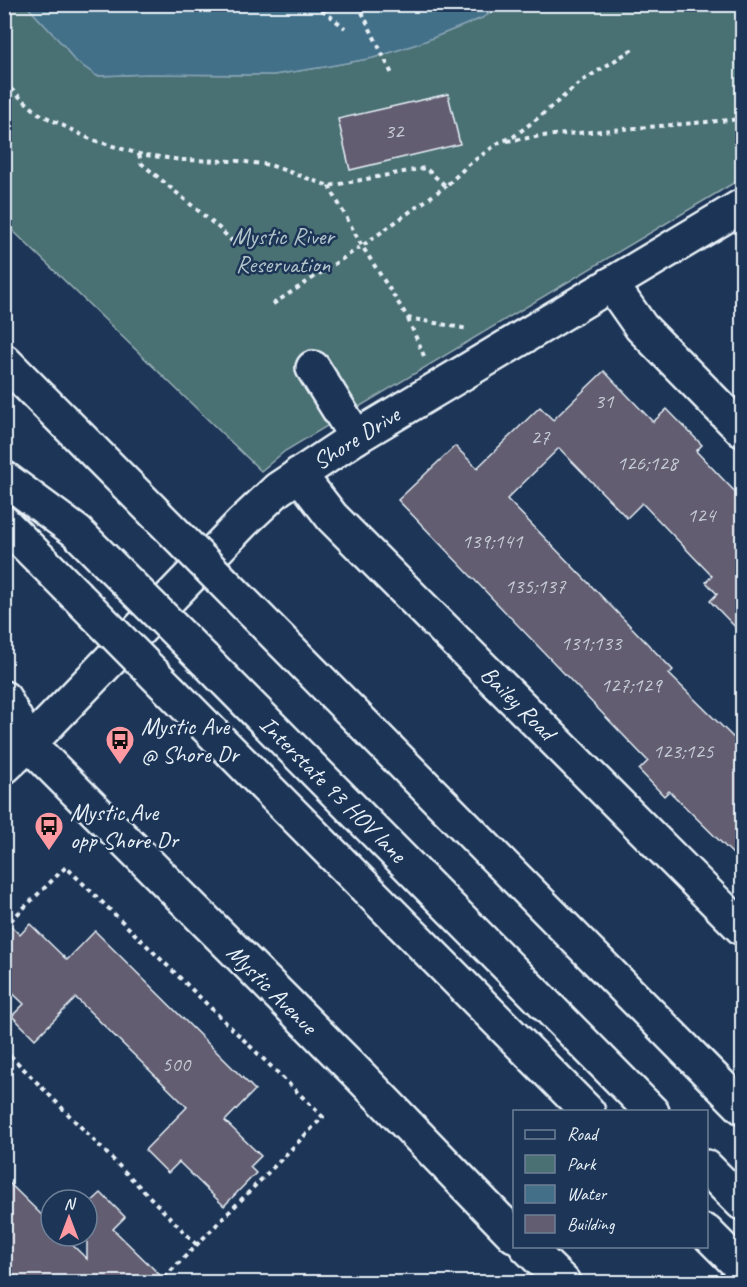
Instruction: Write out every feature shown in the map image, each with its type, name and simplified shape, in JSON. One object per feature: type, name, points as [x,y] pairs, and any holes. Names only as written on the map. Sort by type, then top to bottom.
[{"type":"main road","name":"Shore Drive","points":[[4,767],[17,738],[278,489],[356,437],[742,206]]},
{"type":"main road","points":[[611,284],[641,327],[742,430]]},
{"type":"main road","points":[[4,361],[742,1107]]},
{"type":"main road","points":[[313,368],[356,437]]},
{"type":"main road","name":"Bailey Road","points":[[299,474],[332,516],[742,928]]},
{"type":"main road","name":"Interstate 93 HOV lane","points":[[4,478],[77,532],[650,1110]]},
{"type":"main road","points":[[4,523],[586,1110]]},
{"type":"main road","name":"Mystic Avenue","points":[[4,698],[17,738],[354,1070],[513,1234]]},
{"type":"main road","points":[[708,1169],[742,1203]]},
{"type":"main road","points":[[708,1234],[742,1268]]},
{"type":"path","points":[[315,4],[345,28]]},
{"type":"path","points":[[358,4],[392,74]]},
{"type":"path","points":[[273,304],[362,246],[446,186],[468,165],[500,142],[513,137],[582,81],[633,49]]},
{"type":"path","points":[[4,83],[38,113],[90,139],[139,154],[181,160],[238,161],[270,165],[329,186],[425,168],[446,186]]},
{"type":"path","points":[[500,142],[542,136],[742,119]]},
{"type":"path","points":[[139,154],[141,163],[236,245]]},
{"type":"path","points":[[329,186],[362,246],[408,318],[426,360]]},
{"type":"path","points":[[408,318],[473,330]]},
{"type":"path","points":[[4,927],[66,867],[323,1117],[160,1282]]},
{"type":"path","points":[[4,1049],[197,1245]]},
{"type":"green space","name":"Mystic River Reservation","points":[[4,5],[26,5],[66,48],[73,59],[97,76],[273,75],[324,67],[373,58],[420,43],[482,18],[504,5],[742,5],[742,178],[285,451],[261,471],[5,223]]},
{"type":"water","points":[[26,5],[504,5],[482,18],[420,43],[373,58],[324,67],[273,75],[97,76],[73,59],[66,48]]},
{"type":"building","points":[[448,94],[460,144],[350,170],[338,119]]},
{"type":"building","points":[[604,371],[653,422],[667,409],[702,445],[696,451],[742,499],[742,634],[710,601],[717,594],[706,582],[712,576],[642,503],[627,518],[559,448],[507,499],[673,670],[669,674],[742,746],[742,863],[669,791],[664,796],[639,770],[648,761],[398,500],[455,446],[477,468],[540,407],[553,420]]},
{"type":"building","points":[[4,919],[20,935],[30,924],[67,960],[95,931],[255,1090],[225,1121],[261,1156],[250,1167],[256,1173],[224,1206],[179,1162],[168,1173],[145,1150],[187,1107],[76,998],[35,1039],[12,1016],[24,1004],[4,985]]},
{"type":"building","points":[[4,1178],[39,1212],[39,1248],[76,1248],[87,1259],[87,1248],[99,1248],[99,1195],[101,1193],[125,1217],[113,1229],[167,1282],[21,1282],[4,1266]]},
{"type":"place","name":"Mystic Ave @ Shore Dr","points":[[120,766]]},
{"type":"place","name":"Mystic Ave opp Shore Dr","points":[[49,852]]}]
